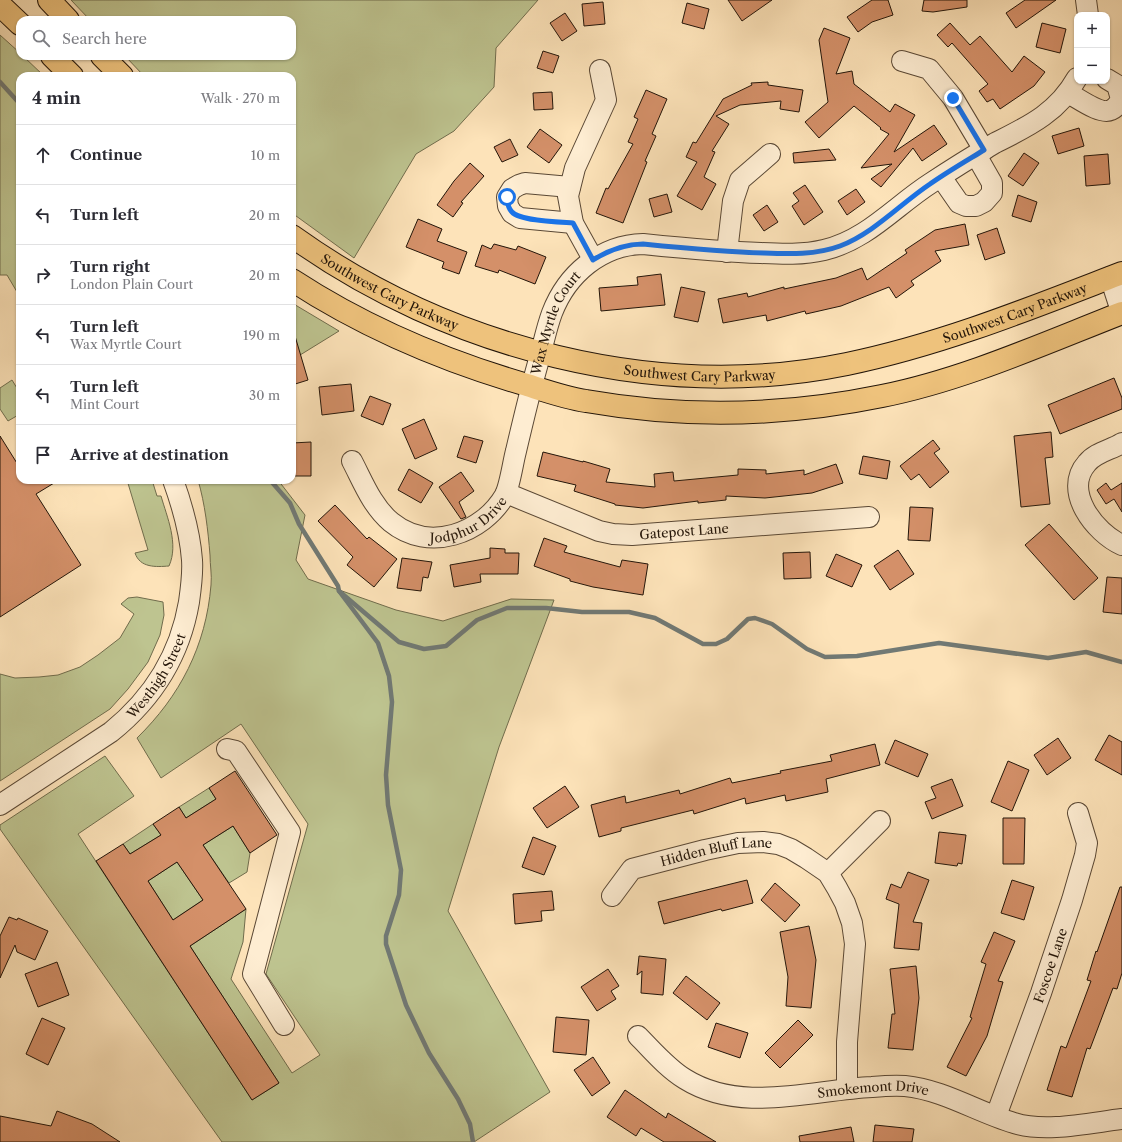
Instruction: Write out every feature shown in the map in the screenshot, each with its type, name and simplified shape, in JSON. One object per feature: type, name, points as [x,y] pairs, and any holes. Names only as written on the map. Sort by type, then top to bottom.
[{"type":"main road","points":[[49,0],[64,16]]},
{"type":"main road","points":[[0,6],[16,20]]},
{"type":"main road","points":[[56,60],[68,72]]},
{"type":"main road","points":[[106,60],[118,72]]},
{"type":"main road","name":"Southwest Cary Parkway","points":[[296,239],[322,258],[360,280],[415,307],[466,328],[541,353],[583,362],[658,374],[735,376],[813,369],[845,364],[909,349],[978,328],[1116,275]]},
{"type":"main road","points":[[296,282],[331,304],[405,341],[485,373],[584,401],[638,409],[733,412],[813,407],[883,396],[919,387],[998,361],[1122,314]]},
{"type":"street","points":[[1086,0],[1088,12]]},
{"type":"street","points":[[902,61],[929,69],[953,98],[980,152],[992,183],[992,193],[984,202],[976,206],[966,206],[959,203],[941,177]]},
{"type":"street","points":[[593,260],[573,223],[568,196],[575,168],[606,100],[600,70]]},
{"type":"street","points":[[1073,86],[1100,111],[1110,111],[1122,99],[1117,85],[1110,81]]},
{"type":"street","name":"Wax Myrtle Court","points":[[532,386],[552,312],[561,294],[570,281],[593,260],[605,252],[632,244],[727,252],[793,254],[822,251],[839,246],[854,240],[873,228],[929,184],[980,152],[1042,117],[1056,106],[1073,86]]},
{"type":"street","points":[[727,252],[733,200],[740,180],[770,154]]},
{"type":"street","points":[[570,187],[525,183],[518,184],[512,188],[507,197],[508,206],[512,213],[520,218],[573,223]]},
{"type":"street","points":[[1116,275],[1122,314]]},
{"type":"street","name":"Jodphur Drive","points":[[352,461],[368,494],[391,522],[401,528],[416,535],[426,537],[455,535],[470,529],[493,511],[506,493],[532,386]]},
{"type":"street","points":[[1122,443],[1098,454],[1087,462],[1079,475],[1078,488],[1081,500],[1095,524],[1106,536],[1122,545]]},
{"type":"street","name":"Westhigh Street","points":[[0,805],[121,724],[150,693],[172,660],[186,619],[192,585],[192,560],[188,531],[175,484]]},
{"type":"street","name":"Gatepost Lane","points":[[506,493],[599,531],[613,534],[632,535],[869,517]]},
{"type":"street","points":[[227,749],[236,751],[290,832],[253,974],[284,1025]]},
{"type":"street","name":"Foscoe Lane","points":[[996,1116],[1041,993],[1086,855],[1087,843],[1078,813]]},
{"type":"street","points":[[828,873],[880,821]]},
{"type":"street","name":"Hidden Bluff Lane","points":[[612,896],[632,869],[704,850],[738,843],[763,842],[778,844],[791,849],[828,873],[845,903],[852,923],[855,944],[847,1042],[847,1088]]},
{"type":"street","name":"Smokemont Drive","points":[[638,1036],[670,1068],[684,1079],[701,1088],[725,1095],[756,1099],[847,1088],[904,1086],[925,1089],[1014,1123],[1031,1127],[1053,1127],[1122,1119]]},
{"type":"green space","points":[[71,0],[538,0],[496,48],[494,87],[454,131],[416,154],[354,258],[296,216],[296,72],[140,72],[129,60],[296,60],[296,16],[86,16]]},
{"type":"green space","points":[[0,35],[16,49],[16,60],[27,60],[40,72],[16,72],[16,290],[7,275],[0,275]]},
{"type":"green space","points":[[296,305],[339,331],[296,358]]},
{"type":"green space","points":[[12,380],[16,386],[16,416],[8,421],[0,409],[0,388]]},
{"type":"green space","points":[[128,484],[153,484],[157,496],[161,496],[169,522],[173,549],[169,566],[149,566],[141,562],[135,553],[148,550]]},
{"type":"green space","points":[[199,484],[281,484],[305,515],[296,560],[308,579],[396,610],[443,621],[511,599],[554,600],[499,747],[448,911],[550,1092],[474,1142],[222,1142],[0,829],[0,825],[105,756],[134,796],[78,834],[252,1100],[279,1083],[190,946],[246,909],[243,942],[231,979],[292,1073],[320,1055],[266,974],[308,824],[241,724],[161,778],[137,738],[166,705],[178,687],[197,649],[203,629],[208,607],[211,578],[210,555],[203,498]]},
{"type":"green space","points":[[137,597],[163,602],[164,615],[160,635],[148,662],[128,689],[110,709],[0,781],[0,674],[15,678],[39,677],[58,675],[80,667],[120,638],[134,614],[121,604],[128,598]]},
{"type":"green space","points":[[209,788],[216,799],[186,818],[179,807]]},
{"type":"green space","points":[[153,824],[161,835],[130,854],[123,844]]},
{"type":"green space","points":[[233,826],[250,853],[247,872],[229,883],[203,845]]},
{"type":"green space","points":[[177,862],[203,900],[173,920],[148,881]]},
{"type":"building","points":[[728,0],[772,0],[742,21]]},
{"type":"building","points":[[872,0],[888,0],[893,15],[872,22],[858,32],[847,17]]},
{"type":"building","points":[[924,0],[967,0],[967,7],[933,12],[922,11]]},
{"type":"building","points":[[1025,0],[1056,0],[1016,28],[1006,13]]},
{"type":"building","points":[[603,2],[605,24],[584,26],[582,4]]},
{"type":"building","points":[[687,3],[709,9],[704,29],[682,23]]},
{"type":"building","points":[[565,13],[577,31],[562,41],[550,23]]},
{"type":"building","points":[[950,23],[970,45],[980,36],[1012,72],[1024,56],[1045,72],[1034,86],[1000,109],[993,99],[987,102],[979,91],[988,84],[952,43],[948,47],[937,35]]},
{"type":"building","points":[[1042,23],[1066,29],[1060,53],[1036,47]]},
{"type":"building","points":[[824,28],[850,38],[836,74],[852,71],[854,84],[890,112],[895,104],[915,115],[894,152],[934,125],[947,144],[922,161],[913,148],[881,187],[871,179],[892,164],[861,168],[889,134],[880,129],[881,128],[854,106],[819,138],[805,122],[828,102],[819,40]]},
{"type":"building","points":[[543,51],[559,56],[553,73],[537,68]]},
{"type":"building","points":[[768,82],[768,85],[803,90],[799,112],[780,109],[781,101],[740,105],[716,116],[729,124],[712,151],[715,152],[704,177],[716,184],[702,210],[677,196],[697,162],[686,157],[693,142],[696,143],[723,99],[752,85],[751,83]]},
{"type":"building","points":[[646,90],[667,99],[652,134],[656,136],[645,161],[647,162],[623,223],[596,213],[606,188],[608,189],[633,144],[628,142],[638,119],[634,117]]},
{"type":"building","points":[[552,92],[553,109],[534,110],[533,93]]},
{"type":"building","points":[[1079,128],[1084,146],[1058,154],[1052,136]]},
{"type":"building","points":[[540,129],[562,145],[549,163],[527,147]]},
{"type":"building","points":[[510,139],[518,155],[502,162],[494,147]]},
{"type":"building","points":[[829,149],[836,160],[794,163],[793,153]]},
{"type":"building","points":[[1024,153],[1039,163],[1023,186],[1008,176]]},
{"type":"building","points":[[1108,154],[1110,184],[1086,186],[1084,156]]},
{"type":"building","points":[[470,163],[484,176],[461,202],[463,203],[453,217],[437,205],[454,181]]},
{"type":"building","points":[[805,185],[823,212],[804,225],[792,206],[799,201],[793,193]]},
{"type":"building","points":[[856,189],[865,202],[847,215],[838,201]]},
{"type":"building","points":[[667,194],[672,212],[654,217],[649,199]]},
{"type":"building","points":[[1018,195],[1037,202],[1031,222],[1012,216]]},
{"type":"building","points":[[767,205],[778,222],[764,231],[753,215]]},
{"type":"building","points":[[418,219],[442,229],[437,241],[467,252],[459,274],[442,268],[444,262],[406,247]]},
{"type":"building","points":[[965,224],[969,245],[935,251],[941,261],[911,281],[914,285],[896,298],[889,287],[841,306],[806,314],[805,311],[767,321],[766,315],[723,323],[718,299],[747,293],[748,297],[784,287],[784,289],[836,278],[862,268],[867,280],[907,253],[905,250],[935,230]]},
{"type":"building","points":[[997,228],[1005,253],[985,260],[977,235]]},
{"type":"building","points":[[494,244],[516,250],[518,246],[546,257],[535,284],[499,270],[498,273],[475,266],[482,245],[491,249]]},
{"type":"building","points":[[661,274],[665,305],[601,311],[599,288],[638,285],[637,277]]},
{"type":"building","points":[[681,287],[705,292],[698,322],[674,317]]},
{"type":"building","points":[[296,339],[308,380],[296,384]]},
{"type":"building","points":[[1114,378],[1122,398],[1122,409],[1060,434],[1048,405]]},
{"type":"building","points":[[351,384],[354,411],[322,415],[319,387]]},
{"type":"building","points":[[370,396],[391,404],[383,425],[361,416]]},
{"type":"building","points":[[424,419],[437,449],[415,459],[402,429]]},
{"type":"building","points":[[1051,432],[1053,457],[1045,458],[1050,504],[1021,507],[1014,436]]},
{"type":"building","points":[[0,436],[16,462],[16,484],[52,484],[36,494],[81,565],[0,617]]},
{"type":"building","points":[[464,436],[483,441],[476,463],[457,457]]},
{"type":"building","points":[[933,440],[940,449],[934,453],[949,472],[930,488],[919,474],[911,480],[900,466]]},
{"type":"building","points":[[311,442],[311,476],[296,476],[296,443]]},
{"type":"building","points":[[543,452],[610,469],[606,482],[655,487],[654,474],[673,472],[674,481],[738,475],[738,469],[766,470],[766,474],[804,470],[804,475],[836,464],[843,483],[812,493],[765,498],[726,496],[726,500],[698,503],[698,501],[643,508],[615,505],[574,491],[576,485],[537,476]]},
{"type":"building","points":[[863,456],[890,461],[887,479],[859,474]]},
{"type":"building","points":[[409,469],[433,483],[421,503],[398,490]]},
{"type":"building","points":[[461,472],[474,491],[459,502],[466,517],[461,519],[439,487]]},
{"type":"building","points":[[1106,483],[1111,490],[1122,483],[1122,512],[1114,499],[1106,504],[1097,490]]},
{"type":"building","points":[[335,505],[367,539],[369,537],[397,559],[374,587],[347,565],[353,557],[318,521]]},
{"type":"building","points":[[910,507],[933,508],[930,541],[908,540]]},
{"type":"building","points":[[1049,524],[1098,578],[1074,600],[1025,545]]},
{"type":"building","points":[[544,538],[567,546],[564,552],[620,567],[622,560],[648,564],[643,595],[593,587],[570,581],[570,579],[534,566]]},
{"type":"building","points":[[490,548],[505,549],[505,553],[519,553],[518,574],[480,574],[481,582],[454,587],[450,565],[490,558]]},
{"type":"building","points":[[898,550],[914,574],[890,590],[874,566]]},
{"type":"building","points":[[810,552],[811,578],[784,579],[783,553]]},
{"type":"building","points":[[836,554],[862,565],[852,587],[826,576]]},
{"type":"building","points":[[402,558],[432,562],[428,578],[423,577],[421,591],[397,588]]},
{"type":"building","points":[[1107,577],[1122,578],[1122,614],[1103,612]]},
{"type":"building","points":[[1109,735],[1122,742],[1122,775],[1095,760]]},
{"type":"building","points":[[1058,738],[1071,758],[1047,775],[1034,755]]},
{"type":"building","points":[[895,740],[928,754],[918,777],[885,763]]},
{"type":"building","points":[[875,744],[880,765],[826,779],[828,792],[786,801],[785,795],[746,804],[745,798],[694,814],[693,810],[621,828],[621,831],[599,837],[591,805],[625,796],[626,803],[679,790],[680,794],[730,778],[732,783],[781,773],[780,771],[832,761],[830,755]]},
{"type":"building","points":[[1008,761],[1029,770],[1012,811],[991,802]]},
{"type":"building","points":[[235,771],[277,835],[250,853],[233,826],[203,845],[246,909],[190,946],[279,1083],[252,1100],[96,861],[123,844],[130,854],[161,835],[153,824],[179,807],[186,818],[216,799],[209,788]],"holes":[[[177,862],[203,900],[173,920],[148,881]]]},
{"type":"building","points":[[952,779],[963,806],[932,819],[925,802],[936,798],[931,787]]},
{"type":"building","points":[[565,786],[579,807],[547,828],[533,808]]},
{"type":"building","points":[[1003,818],[1025,818],[1024,864],[1003,864]]},
{"type":"building","points":[[939,832],[966,835],[962,864],[958,863],[957,866],[935,863]]},
{"type":"building","points":[[533,837],[556,846],[544,875],[522,867]]},
{"type":"building","points":[[908,872],[929,880],[913,922],[922,923],[919,950],[894,948],[899,904],[886,899],[891,884],[901,888]]},
{"type":"building","points":[[747,880],[753,903],[722,911],[721,909],[664,924],[658,902]]},
{"type":"building","points":[[1012,880],[1034,887],[1024,920],[1001,913]]},
{"type":"building","points":[[775,883],[800,905],[785,922],[761,900]]},
{"type":"building","points":[[1120,887],[1122,887],[1122,973],[1117,989],[1113,988],[1090,1049],[1087,1048],[1072,1097],[1047,1090],[1061,1046],[1066,1048],[1091,981],[1087,980],[1096,951],[1097,952]]},
{"type":"building","points":[[552,891],[554,910],[541,911],[542,921],[515,924],[513,894]]},
{"type":"building","points":[[9,917],[17,920],[18,918],[48,931],[35,960],[17,952],[15,945],[0,978],[0,936]]},
{"type":"building","points":[[809,926],[816,960],[811,1008],[786,1006],[788,977],[780,932]]},
{"type":"building","points":[[994,932],[1015,941],[998,981],[1003,982],[987,1036],[966,1076],[947,1067],[972,1018],[970,1017],[986,964],[981,962]]},
{"type":"building","points":[[639,956],[666,959],[663,995],[641,993],[642,971],[637,975]]},
{"type":"building","points":[[57,962],[69,995],[38,1007],[25,974]]},
{"type":"building","points":[[916,966],[919,998],[913,1050],[888,1048],[892,1014],[895,1014],[890,969]]},
{"type":"building","points":[[608,969],[619,986],[611,991],[616,999],[597,1011],[581,987]]},
{"type":"building","points":[[686,976],[720,1003],[707,1020],[673,993]]},
{"type":"building","points":[[556,1017],[589,1020],[586,1055],[553,1052]]},
{"type":"building","points":[[42,1018],[65,1028],[48,1065],[26,1054]]},
{"type":"building","points":[[798,1020],[813,1035],[780,1068],[765,1053]]},
{"type":"building","points":[[716,1023],[748,1033],[740,1058],[708,1047]]},
{"type":"building","points":[[593,1057],[610,1083],[592,1096],[574,1070]]},
{"type":"building","points":[[625,1090],[666,1118],[668,1113],[716,1142],[664,1142],[641,1128],[636,1136],[607,1117]]},
{"type":"building","points":[[57,1111],[92,1124],[120,1142],[0,1142],[0,1116],[51,1126]]},
{"type":"building","points":[[875,1125],[914,1129],[912,1142],[873,1142]]},
{"type":"building","points":[[851,1127],[854,1142],[800,1142],[799,1136]]},
{"type":"waterway","points":[[0,82],[16,100]]},
{"type":"waterway","points":[[273,484],[290,503],[299,524],[338,586],[339,591],[378,643],[389,676],[392,702],[386,775],[388,805],[401,870],[399,895],[386,936],[386,944],[406,1005],[429,1053],[458,1099],[470,1124],[473,1142]]},
{"type":"waterway","points":[[339,591],[399,642],[424,649],[446,646],[477,620],[507,608],[546,608],[582,612],[629,612],[655,618],[703,644],[716,644],[727,639],[748,619],[755,618],[772,624],[807,649],[825,657],[857,656],[939,643],[1048,658],[1086,652],[1122,662]]},
{"type":"route","points":[[507,197],[508,206],[512,213],[520,218],[573,223],[593,260],[605,252],[632,244],[727,252],[793,254],[822,251],[854,240],[873,228],[929,184],[984,150],[953,98]]}]
